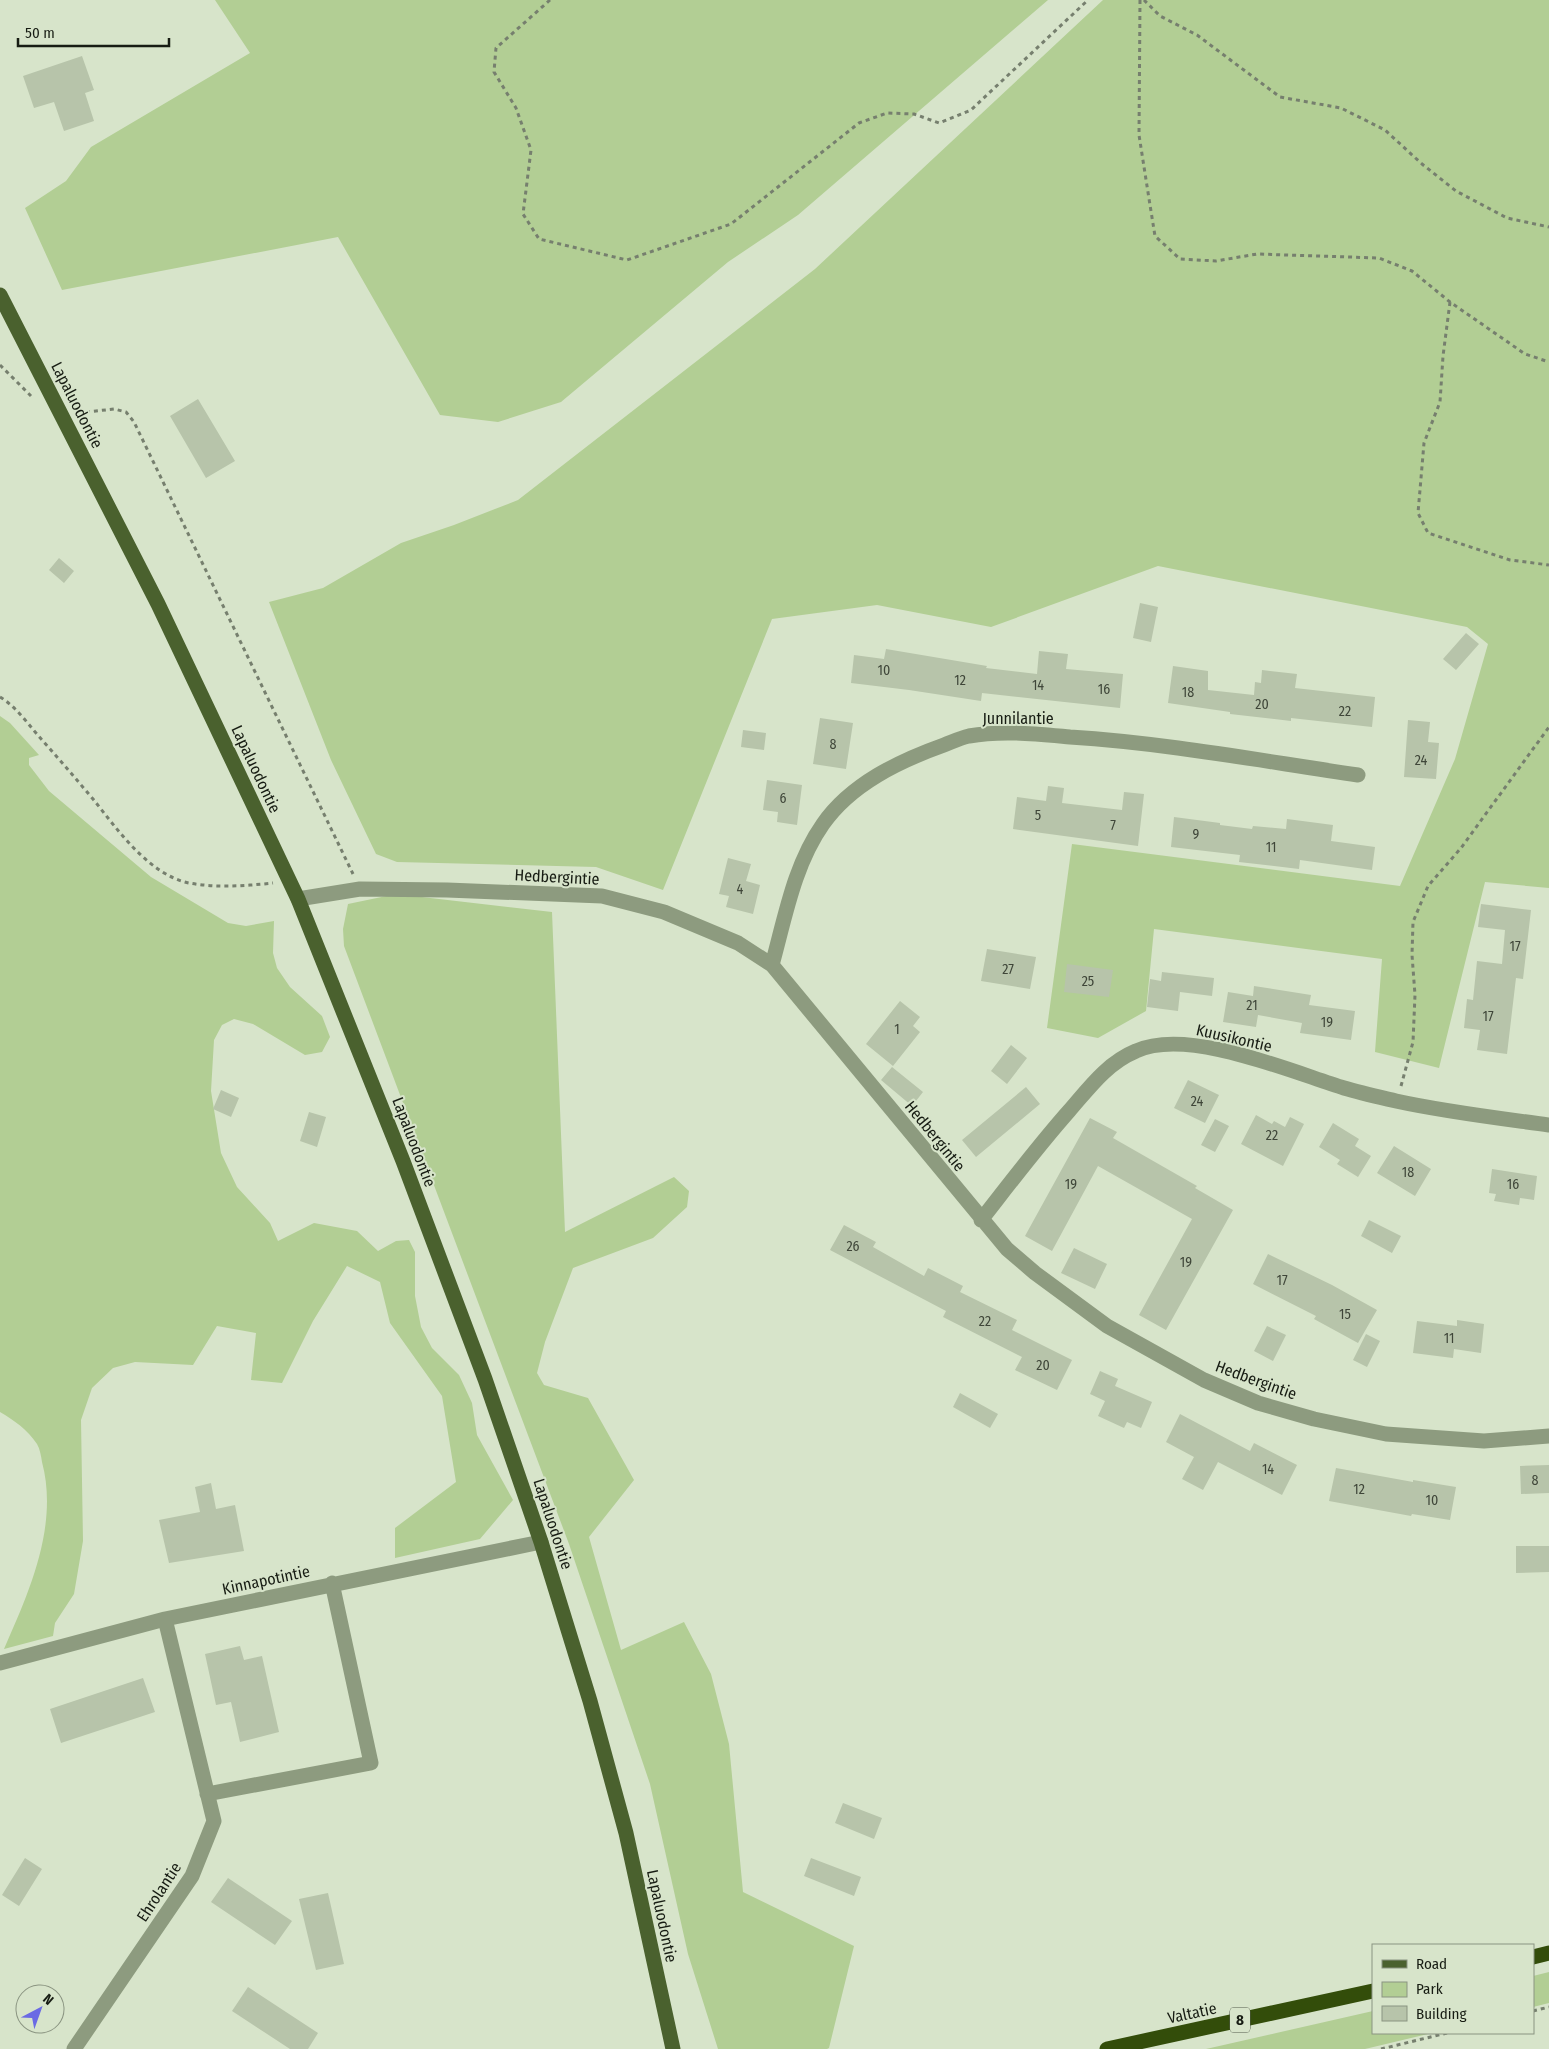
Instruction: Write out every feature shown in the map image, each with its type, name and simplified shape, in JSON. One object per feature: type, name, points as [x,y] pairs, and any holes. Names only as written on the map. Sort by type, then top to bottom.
[{"type":"highway","points":[[1534,1957],[1549,1953]]},
{"type":"highway","name":"Valtatie","points":[[1107,2049],[1372,1991]]},
{"type":"main road","name":"Lapaluodontie","points":[[2,302],[63,414],[158,604],[298,899],[407,1170],[485,1379],[541,1542],[590,1701],[626,1833],[673,2049]]},
{"type":"street","name":"Junnilantie","points":[[772,965],[803,858],[822,824],[837,806],[862,785],[893,766],[926,751],[968,736],[1011,732],[1109,739],[1358,775]]},
{"type":"street","name":"Hedbergintie","points":[[298,899],[360,889],[447,890],[602,896],[664,912],[738,943],[772,965],[981,1220],[1007,1249],[1035,1273],[1107,1326],[1204,1380],[1258,1403],[1314,1419],[1386,1434],[1484,1441],[1549,1436]]},
{"type":"street","name":"Kuusikontie","points":[[981,1220],[1049,1134],[1105,1070],[1136,1050],[1158,1045],[1187,1044],[1242,1055],[1345,1088],[1397,1101],[1472,1115],[1549,1125]]},
{"type":"street","name":"Kinnapotintie","points":[[0,1662],[165,1619],[541,1542]]},
{"type":"street","points":[[207,1794],[371,1763],[332,1584]]},
{"type":"street","name":"Ehrolantie","points":[[74,2049],[192,1876],[214,1821],[165,1619]]},
{"type":"path","points":[[550,0],[496,48],[494,72],[516,108],[531,150],[523,214],[539,239],[627,260],[731,224],[859,123],[887,113],[914,114],[939,123],[971,110],[1088,0]]},
{"type":"path","points":[[1140,0],[1139,135],[1155,236],[1180,259],[1216,261],[1257,254],[1379,258],[1412,271],[1450,302],[1525,354],[1549,362]]},
{"type":"path","points":[[1144,0],[1160,16],[1197,35],[1280,97],[1341,108],[1385,130],[1422,164],[1456,190],[1507,218],[1549,227]]},
{"type":"path","points":[[1450,302],[1442,356],[1440,402],[1424,443],[1418,513],[1428,533],[1510,560],[1549,565]]},
{"type":"path","points":[[0,364],[35,400]]},
{"type":"path","points":[[63,414],[114,409],[126,412],[134,422],[360,889]]},
{"type":"path","points":[[0,698],[19,715],[67,768],[132,846],[161,871],[187,883],[216,886],[250,886],[289,880]]},
{"type":"path","points":[[1397,1101],[1413,1042],[1415,995],[1412,955],[1414,922],[1428,886],[1461,848],[1549,727]]},
{"type":"path","points":[[1534,2011],[1549,2007]]},
{"type":"path","points":[[1381,2049],[1444,2034]]},
{"type":"green space","points":[[215,0],[1048,0],[798,215],[728,262],[561,402],[498,422],[440,415],[338,237],[62,290],[25,208],[66,181],[91,147],[250,53]]},
{"type":"green space","points":[[1103,0],[1549,0],[1549,888],[1485,882],[1439,1068],[1375,1052],[1382,959],[1154,929],[1146,1011],[1098,1038],[1047,1028],[1072,844],[1400,886],[1455,759],[1488,644],[1467,627],[1158,566],[991,627],[877,605],[772,619],[663,890],[596,867],[397,862],[376,854],[331,760],[269,602],[323,588],[401,543],[518,500],[815,269]]},
{"type":"green space","points":[[0,716],[10,723],[39,755],[29,758],[29,765],[49,791],[151,877],[228,923],[246,926],[274,921],[273,953],[277,968],[290,987],[322,1016],[330,1037],[322,1052],[305,1055],[253,1024],[234,1019],[222,1025],[214,1040],[211,1091],[221,1153],[237,1187],[270,1223],[278,1241],[314,1223],[357,1231],[378,1251],[396,1241],[409,1240],[415,1252],[415,1296],[421,1327],[432,1348],[459,1375],[472,1403],[477,1435],[513,1500],[480,1539],[395,1558],[395,1528],[456,1482],[442,1396],[390,1323],[380,1282],[347,1266],[313,1321],[282,1383],[251,1380],[256,1333],[217,1326],[193,1365],[135,1362],[113,1368],[92,1388],[81,1420],[83,1541],[74,1594],[55,1623],[53,1636],[4,1649],[23,1605],[39,1558],[47,1510],[46,1486],[38,1446],[25,1430],[0,1412]]},
{"type":"green space","points":[[396,894],[552,912],[565,1232],[674,1177],[689,1191],[687,1207],[653,1238],[573,1268],[545,1342],[537,1373],[544,1385],[588,1398],[634,1480],[589,1537],[621,1650],[684,1622],[711,1674],[729,1744],[743,1892],[854,1946],[829,2048],[827,2049],[718,2049],[688,1954],[650,1784],[569,1544],[344,946],[343,929],[348,904]]},
{"type":"green space","points":[[1549,1972],[1549,2003],[1534,2007],[1534,1976]]},
{"type":"green space","points":[[1372,2011],[1372,2034],[1428,2034],[1365,2049],[1206,2049]]},
{"type":"building","points":[[82,56],[94,90],[85,93],[94,121],[64,131],[54,102],[34,108],[23,76]]},
{"type":"building","points":[[198,399],[235,461],[206,478],[170,416]]},
{"type":"building","points":[[59,558],[74,571],[64,583],[49,570]]},
{"type":"building","points":[[1140,603],[1158,607],[1151,642],[1133,638]]},
{"type":"building","points":[[1466,633],[1479,644],[1456,670],[1443,659]]},
{"type":"building","points":[[886,649],[987,666],[986,668],[1037,674],[1039,651],[1068,654],[1066,669],[1123,674],[1120,708],[982,693],[981,701],[851,683],[854,655],[884,659]]},
{"type":"building","points":[[1173,666],[1208,671],[1208,690],[1254,695],[1255,682],[1261,683],[1262,670],[1297,674],[1295,688],[1375,697],[1372,727],[1291,718],[1291,721],[1230,714],[1230,712],[1168,703]]},
{"type":"building","points":[[820,718],[853,723],[846,769],[813,764]]},
{"type":"building","points":[[1408,720],[1430,722],[1428,742],[1439,743],[1436,779],[1404,777]]},
{"type":"building","points":[[743,730],[766,733],[764,750],[741,747]]},
{"type":"building","points":[[767,780],[802,785],[797,825],[777,822],[778,812],[763,810]]},
{"type":"building","points":[[1048,786],[1064,788],[1062,803],[1122,810],[1124,792],[1144,794],[1138,846],[1013,829],[1017,797],[1046,801]]},
{"type":"building","points":[[1174,817],[1252,829],[1253,826],[1286,829],[1287,819],[1333,825],[1331,841],[1375,847],[1372,870],[1300,860],[1299,869],[1239,862],[1240,855],[1171,847]]},
{"type":"building","points":[[728,858],[751,864],[746,881],[760,885],[753,914],[726,907],[729,896],[719,894]]},
{"type":"building","points":[[1481,904],[1531,910],[1523,979],[1516,978],[1507,1054],[1477,1050],[1480,1030],[1464,1028],[1467,999],[1473,1000],[1477,961],[1502,964],[1505,930],[1478,927]]},
{"type":"building","points":[[987,949],[1036,957],[1030,989],[981,981]]},
{"type":"building","points":[[1067,964],[1113,970],[1109,997],[1064,992]]},
{"type":"building","points":[[1162,972],[1214,978],[1212,996],[1180,992],[1178,1011],[1147,1007],[1150,979],[1161,981]]},
{"type":"building","points":[[1254,986],[1311,995],[1309,1005],[1355,1011],[1351,1040],[1300,1033],[1302,1023],[1258,1015],[1256,1027],[1223,1022],[1228,992],[1253,996]]},
{"type":"building","points":[[900,1001],[920,1017],[913,1026],[920,1032],[893,1066],[866,1044]]},
{"type":"building","points":[[1011,1045],[1027,1058],[1007,1084],[991,1071]]},
{"type":"building","points":[[892,1067],[923,1092],[912,1106],[881,1080]]},
{"type":"building","points":[[1188,1080],[1219,1095],[1205,1123],[1174,1108]]},
{"type":"building","points":[[1026,1087],[1040,1104],[976,1157],[962,1140]]},
{"type":"building","points":[[221,1090],[239,1098],[231,1117],[213,1109]]},
{"type":"building","points":[[309,1112],[326,1117],[317,1147],[300,1141]]},
{"type":"building","points":[[1256,1115],[1272,1124],[1274,1121],[1285,1127],[1290,1117],[1304,1124],[1283,1166],[1241,1144]]},
{"type":"building","points":[[1090,1118],[1117,1132],[1113,1138],[1197,1186],[1195,1188],[1233,1210],[1166,1330],[1139,1315],[1192,1219],[1098,1166],[1052,1251],[1025,1236]]},
{"type":"building","points":[[1215,1119],[1229,1126],[1215,1152],[1201,1145]]},
{"type":"building","points":[[1333,1123],[1359,1139],[1355,1146],[1371,1156],[1358,1177],[1337,1164],[1340,1160],[1319,1147]]},
{"type":"building","points":[[1394,1146],[1431,1169],[1415,1196],[1377,1173]]},
{"type":"building","points":[[1492,1169],[1537,1176],[1534,1200],[1520,1198],[1519,1205],[1494,1201],[1496,1194],[1489,1193]]},
{"type":"building","points":[[1369,1220],[1401,1236],[1392,1253],[1361,1236]]},
{"type":"building","points":[[844,1225],[876,1242],[873,1247],[924,1276],[928,1268],[963,1286],[960,1292],[1017,1320],[1012,1330],[1072,1360],[1057,1390],[1015,1370],[1022,1357],[943,1317],[946,1311],[830,1250]]},
{"type":"building","points":[[1074,1248],[1107,1264],[1095,1289],[1061,1273]]},
{"type":"building","points":[[1268,1254],[1332,1285],[1377,1310],[1358,1343],[1314,1319],[1316,1316],[1253,1284]]},
{"type":"building","points":[[1457,1320],[1484,1324],[1481,1353],[1454,1349],[1453,1358],[1413,1353],[1417,1321],[1457,1326]]},
{"type":"building","points":[[1267,1326],[1286,1335],[1273,1361],[1254,1351]]},
{"type":"building","points":[[1366,1334],[1380,1341],[1367,1367],[1353,1360]]},
{"type":"building","points":[[1100,1371],[1118,1379],[1115,1386],[1152,1402],[1141,1428],[1127,1422],[1124,1428],[1098,1416],[1105,1401],[1090,1394]]},
{"type":"building","points":[[960,1393],[998,1414],[990,1428],[953,1407]]},
{"type":"building","points":[[1180,1414],[1250,1451],[1254,1443],[1297,1465],[1282,1495],[1218,1462],[1203,1490],[1182,1479],[1194,1457],[1166,1442]]},
{"type":"building","points":[[1549,1465],[1549,1493],[1521,1494],[1520,1466]]},
{"type":"building","points":[[1336,1468],[1413,1482],[1413,1480],[1456,1487],[1450,1520],[1412,1514],[1411,1516],[1329,1501]]},
{"type":"building","points":[[211,1483],[216,1509],[235,1505],[244,1551],[169,1563],[159,1520],[200,1512],[195,1487]]},
{"type":"building","points":[[1516,1546],[1549,1546],[1549,1572],[1516,1573]]},
{"type":"building","points":[[240,1646],[244,1660],[262,1656],[279,1732],[240,1742],[231,1702],[216,1705],[205,1654]]},
{"type":"building","points":[[143,1678],[155,1712],[61,1743],[50,1709]]},
{"type":"building","points":[[843,1803],[882,1818],[874,1839],[835,1823]]},
{"type":"building","points":[[25,1858],[42,1869],[19,1906],[2,1895]]},
{"type":"building","points":[[811,1858],[861,1877],[854,1896],[804,1876]]},
{"type":"building","points":[[228,1878],[292,1921],[275,1945],[211,1902]]},
{"type":"building","points":[[328,1893],[344,1964],[316,1970],[299,1899]]},
{"type":"building","points":[[248,1987],[318,2033],[308,2049],[290,2049],[232,2011]]}]
